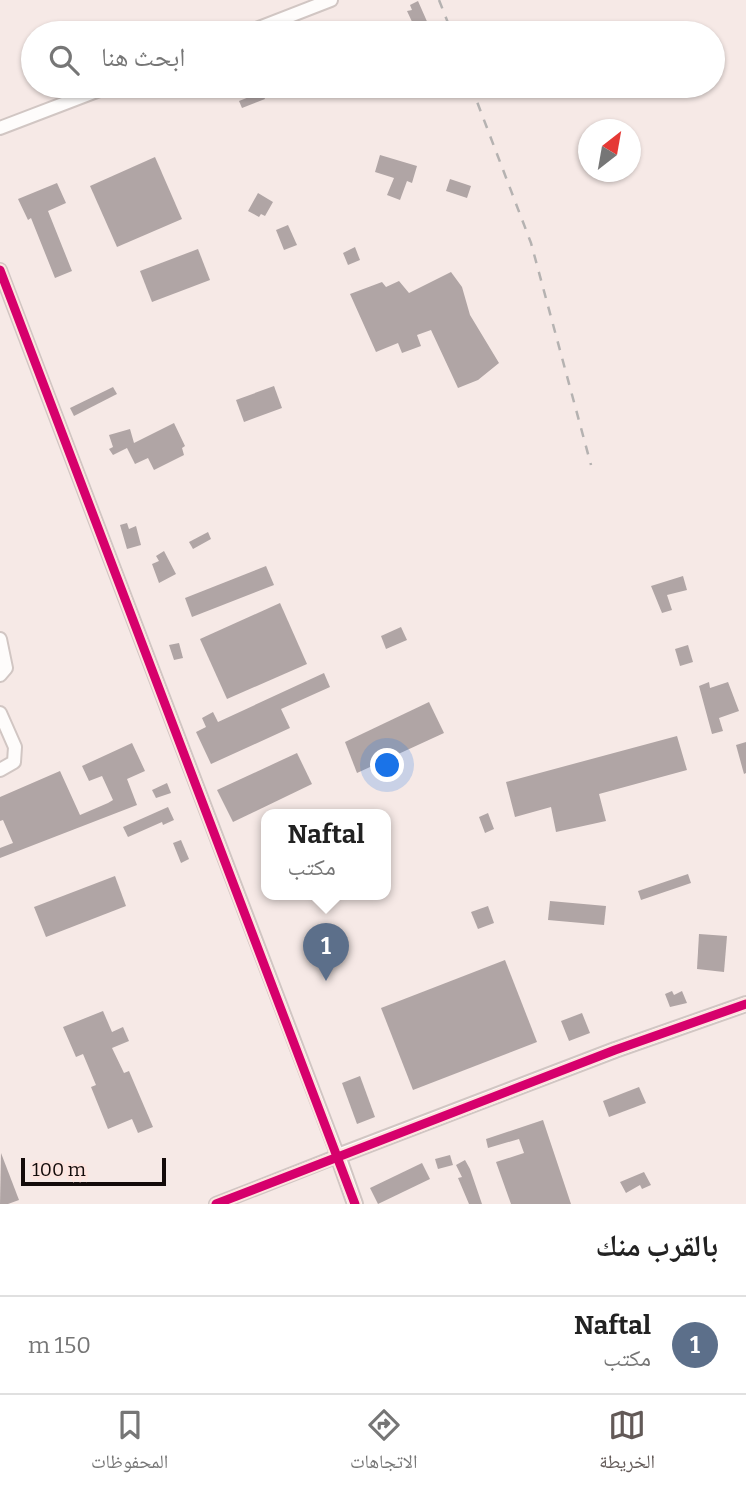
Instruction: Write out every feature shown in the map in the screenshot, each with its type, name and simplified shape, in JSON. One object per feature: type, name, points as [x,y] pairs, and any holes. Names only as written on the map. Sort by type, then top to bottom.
[{"type":"street","points":[[277,21],[331,0]]},
{"type":"street","points":[[0,128],[79,98]]},
{"type":"street","points":[[0,270],[355,1204]]},
{"type":"street","points":[[0,639],[6,668],[0,676]]},
{"type":"street","points":[[0,713],[16,752],[14,762],[0,770]]},
{"type":"street","points":[[216,1204],[603,1054],[746,1004]]},
{"type":"building","points":[[418,1],[427,21],[412,21],[407,11],[412,10],[410,5]]},
{"type":"building","points":[[247,98],[265,99],[242,108],[239,101]]},
{"type":"building","points":[[380,155],[417,166],[412,183],[407,181],[400,200],[387,195],[394,178],[375,172]]},
{"type":"building","points":[[155,157],[182,219],[117,247],[90,186]]},
{"type":"building","points":[[450,179],[471,186],[467,198],[446,191]]},
{"type":"building","points":[[57,183],[66,203],[48,211],[72,271],[55,278],[31,218],[28,220],[18,199]]},
{"type":"building","points":[[258,193],[273,202],[265,216],[261,214],[259,217],[248,211]]},
{"type":"building","points":[[288,225],[297,245],[284,250],[276,230]]},
{"type":"building","points":[[355,247],[360,260],[348,265],[343,253]]},
{"type":"building","points":[[198,249],[210,280],[152,302],[140,271]]},
{"type":"building","points":[[451,272],[462,287],[470,315],[499,363],[478,380],[458,388],[431,330],[417,335],[421,346],[402,353],[398,343],[376,352],[350,294],[382,282],[386,287],[399,281],[409,293]]},
{"type":"building","points":[[274,386],[282,408],[244,422],[236,400]]},
{"type":"building","points":[[113,387],[117,394],[74,416],[70,408]]},
{"type":"building","points":[[174,423],[185,446],[182,448],[184,455],[154,470],[148,458],[135,464],[127,448],[113,455],[109,449],[113,447],[109,435],[130,429],[134,443]]},
{"type":"building","points":[[127,523],[129,529],[136,526],[141,545],[127,549],[120,525]]},
{"type":"building","points":[[208,532],[211,539],[193,549],[189,542]]},
{"type":"building","points":[[164,551],[176,574],[159,583],[152,564],[159,561],[156,556]]},
{"type":"building","points":[[266,566],[274,585],[192,617],[185,598]]},
{"type":"building","points":[[683,576],[687,590],[667,595],[672,610],[662,613],[651,586]]},
{"type":"building","points":[[280,603],[307,664],[227,699],[200,639]]},
{"type":"building","points":[[401,627],[407,640],[386,649],[381,636]]},
{"type":"building","points":[[179,643],[183,658],[174,660],[169,645]]},
{"type":"building","points":[[688,645],[693,662],[680,666],[675,649]]},
{"type":"building","points":[[324,673],[330,687],[281,709],[290,728],[211,764],[196,732],[206,727],[202,718],[213,712],[218,722]]},
{"type":"building","points":[[709,682],[710,688],[728,682],[739,711],[719,718],[723,731],[712,734],[699,686]]},
{"type":"building","points":[[429,702],[444,733],[357,773],[345,742]]},
{"type":"building","points":[[677,736],[687,770],[599,794],[606,821],[556,832],[551,807],[515,817],[506,782]]},
{"type":"building","points":[[746,742],[746,773],[744,774],[736,745]]},
{"type":"building","points":[[132,743],[145,771],[127,779],[137,805],[0,858],[0,848],[13,843],[3,820],[0,821],[0,797],[60,771],[80,815],[113,800],[102,776],[89,781],[82,766]]},
{"type":"building","points":[[297,753],[312,784],[233,822],[217,790]]},
{"type":"building","points":[[167,783],[171,793],[156,798],[152,790]]},
{"type":"building","points":[[168,807],[174,820],[163,825],[162,822],[128,837],[123,827]]},
{"type":"building","points":[[488,813],[494,829],[485,833],[479,817]]},
{"type":"building","points":[[181,840],[189,859],[181,863],[173,843]]},
{"type":"building","points":[[688,874],[691,883],[641,900],[638,891]]},
{"type":"building","points":[[115,876],[126,906],[46,937],[34,907]]},
{"type":"building","points":[[550,901],[606,906],[604,925],[548,920]]},
{"type":"building","points":[[488,906],[494,923],[478,929],[471,912]]},
{"type":"building","points":[[699,934],[727,936],[724,972],[697,969]]},
{"type":"building","points":[[505,960],[537,1042],[413,1090],[381,1008]]},
{"type":"building","points":[[672,991],[674,995],[682,991],[687,1003],[670,1007],[665,994]]},
{"type":"building","points":[[103,1011],[112,1032],[123,1027],[129,1041],[112,1048],[124,1073],[129,1071],[153,1127],[138,1133],[132,1119],[108,1129],[91,1087],[96,1085],[83,1054],[76,1057],[63,1027]]},
{"type":"building","points":[[582,1013],[590,1033],[569,1041],[561,1021]]},
{"type":"building","points":[[360,1076],[375,1117],[357,1124],[342,1083]]},
{"type":"building","points":[[639,1087],[646,1103],[609,1117],[603,1101]]},
{"type":"building","points":[[543,1120],[571,1204],[511,1204],[496,1162],[524,1153],[519,1139],[488,1148],[486,1139]]},
{"type":"building","points":[[1,1153],[19,1200],[8,1204],[0,1204]]},
{"type":"building","points":[[450,1155],[453,1165],[438,1169],[435,1159]]},
{"type":"building","points":[[465,1160],[482,1204],[469,1204],[458,1178],[462,1177],[456,1165]]},
{"type":"building","points":[[422,1163],[430,1179],[378,1204],[370,1188]]},
{"type":"building","points":[[644,1172],[651,1185],[642,1189],[640,1185],[626,1193],[620,1182]]},
{"type":"railway","points":[[439,0],[447,21]]},
{"type":"railway","points":[[476,98],[531,243],[591,465]]},
{"type":"cycle path","points":[[0,270],[355,1204]]},
{"type":"cycle path","points":[[216,1204],[615,1050],[746,1004]]},
{"type":"place","name":"Naftal","points":[[326,981]]}]
